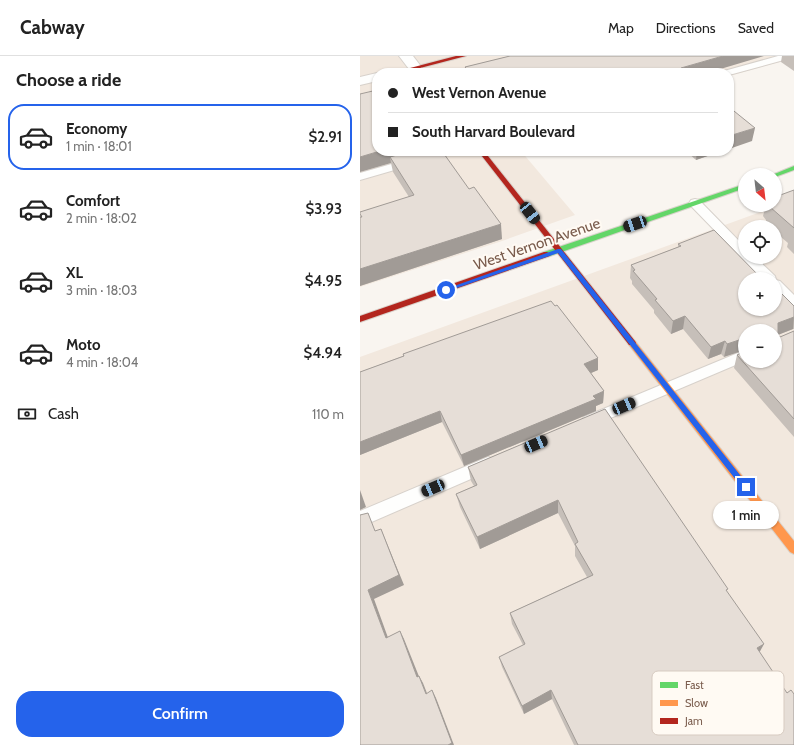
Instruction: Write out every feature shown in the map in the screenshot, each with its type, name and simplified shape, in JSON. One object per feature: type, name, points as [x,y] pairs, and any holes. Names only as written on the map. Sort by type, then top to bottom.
[{"type":"street","points":[[406,56],[415,68]]},
{"type":"street","points":[[424,68],[463,56]]},
{"type":"street","points":[[360,81],[372,78]]},
{"type":"street","points":[[485,156],[794,549]]},
{"type":"street","points":[[782,172],[794,168]]},
{"type":"street","name":"West Vernon Avenue","points":[[360,320],[738,188]]},
{"type":"lane","points":[[734,71],[788,56]]},
{"type":"lane","points":[[360,177],[432,156]]},
{"type":"lane","points":[[695,203],[738,247]]},
{"type":"lane","points":[[755,264],[763,272]]},
{"type":"lane","points":[[782,291],[794,303]]},
{"type":"lane","points":[[573,428],[738,358]]},
{"type":"lane","points":[[360,519],[499,459]]},
{"type":"shaded area","points":[[360,56],[794,56],[794,58],[734,75],[734,68],[372,68],[372,156],[525,156],[575,215],[502,241],[360,287]]},
{"type":"shaded area","points":[[794,200],[794,745],[360,745],[360,357],[738,220],[738,264],[782,264],[782,220],[739,220],[761,212],[782,212],[782,204]]},
{"type":"building","points":[[510,56],[723,56],[681,68],[465,67]]},
{"type":"building","points":[[372,91],[372,153],[360,157],[360,94]]},
{"type":"building","points":[[734,111],[755,128],[734,134]]},
{"type":"building","points":[[446,156],[469,189],[474,187],[501,224],[360,269],[360,217],[362,217],[360,212],[414,195],[390,157]]},
{"type":"building","points":[[794,190],[794,228],[776,212],[782,212],[782,194]]},
{"type":"building","points":[[714,230],[738,254],[738,264],[747,264],[755,272],[738,272],[738,316],[782,316],[782,294],[794,306],[794,317],[778,324],[738,324],[738,340],[727,344],[725,341],[711,347],[685,316],[673,321],[655,300],[657,299],[633,271],[635,270],[631,265],[681,246],[678,244]]},
{"type":"building","points":[[551,301],[555,306],[557,305],[598,358],[584,364],[604,391],[593,396],[596,399],[461,455],[440,411],[360,442],[360,372],[404,356],[403,354]]},
{"type":"building","points":[[794,331],[794,419],[749,368],[782,368],[782,336]]},
{"type":"building","points":[[605,409],[728,589],[726,590],[764,644],[757,648],[772,671],[652,671],[652,735],[784,735],[784,688],[787,693],[791,690],[794,694],[794,745],[578,745],[551,690],[522,706],[499,657],[525,644],[510,613],[593,575],[575,544],[578,542],[558,500],[477,537],[456,494],[477,485],[468,467]]},
{"type":"building","points":[[368,513],[375,531],[381,529],[399,575],[368,590],[386,638],[400,631],[417,677],[419,676],[426,694],[432,690],[452,743],[448,745],[360,745],[360,515]]},
{"type":"traffic: fast","points":[[782,172],[794,168]]},
{"type":"traffic: fast","points":[[547,254],[738,188]]},
{"type":"traffic: slow","points":[[632,343],[794,549]]},
{"type":"traffic: jam","points":[[414,68],[463,56]]},
{"type":"traffic: jam","points":[[485,156],[632,343]]},
{"type":"traffic: jam","points":[[360,319],[547,254]]},
{"type":"route","points":[[446,290],[560,251],[746,487]]}]
